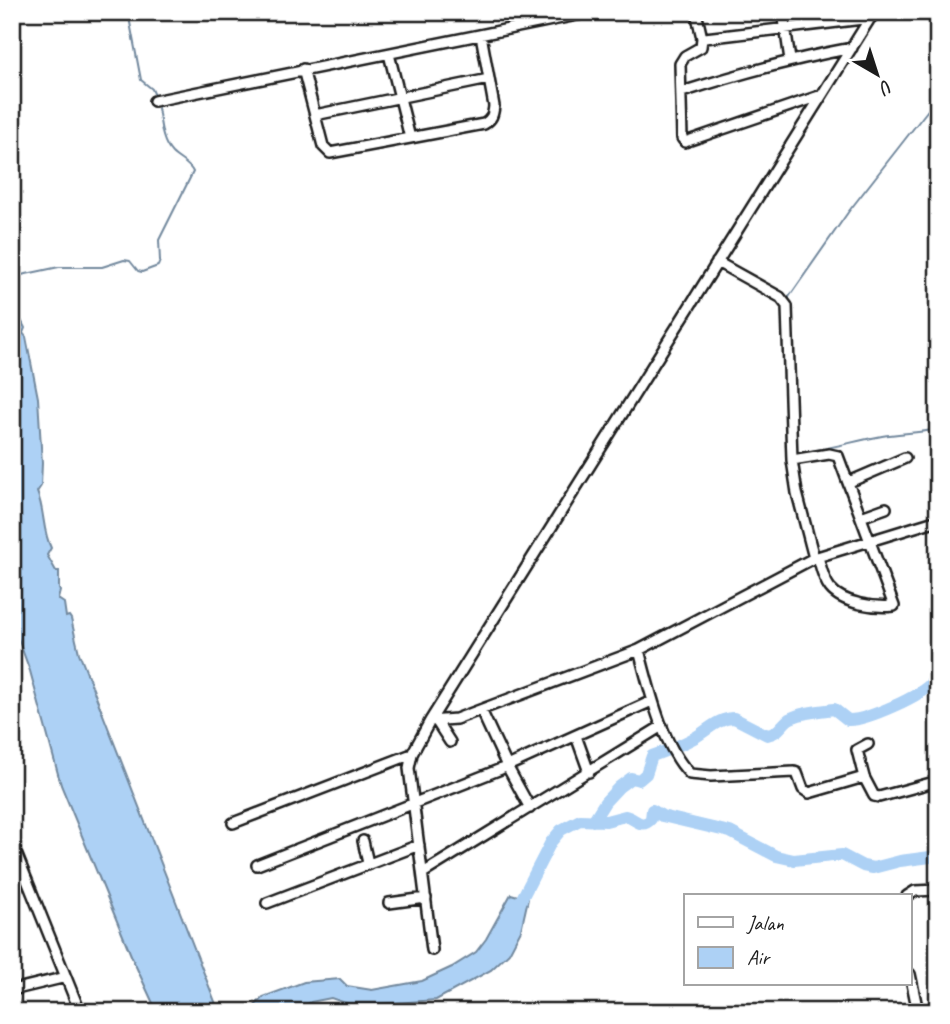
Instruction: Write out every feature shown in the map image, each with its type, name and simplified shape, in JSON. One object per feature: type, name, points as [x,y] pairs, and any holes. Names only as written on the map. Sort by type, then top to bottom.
[{"type":"street","points":[[154,100],[592,12]]},
{"type":"street","points":[[696,12],[702,37],[701,47],[682,59],[680,64],[682,138],[686,142],[822,95]]},
{"type":"street","points":[[783,12],[790,60]]},
{"type":"street","points":[[702,37],[873,15]]},
{"type":"street","points":[[432,950],[409,768],[412,754],[873,15]]},
{"type":"street","points":[[303,69],[323,146],[330,153],[484,124],[494,114],[494,106],[481,35]]},
{"type":"street","points":[[682,92],[790,60],[852,48]]},
{"type":"street","points":[[389,54],[410,138]]},
{"type":"street","points":[[315,115],[489,79]]},
{"type":"street","points":[[718,262],[780,297],[787,306],[794,460],[797,493],[816,557],[828,585],[836,594],[859,603],[894,606],[838,456],[829,454],[794,460]]},
{"type":"street","points":[[849,482],[905,458]]},
{"type":"street","points":[[861,517],[886,508]]},
{"type":"street","points":[[434,722],[456,719],[639,650],[816,557],[938,520]]},
{"type":"street","points":[[639,650],[652,701],[662,726],[684,768],[694,775],[794,772],[797,773],[803,789],[809,793],[864,777]]},
{"type":"street","points":[[257,865],[507,766],[652,701]]},
{"type":"street","points":[[481,710],[530,808]]},
{"type":"street","points":[[434,722],[450,742]]},
{"type":"street","points":[[423,873],[662,726]]},
{"type":"street","points":[[576,736],[589,772]]},
{"type":"street","points":[[868,744],[857,750],[864,777],[874,796],[879,797],[938,781]]},
{"type":"street","points":[[233,823],[412,754]]},
{"type":"street","points":[[363,841],[368,863]]},
{"type":"street","points":[[12,843],[80,1012]]},
{"type":"street","points":[[267,903],[419,845]]},
{"type":"street","points":[[910,894],[915,891],[938,890]]},
{"type":"street","points":[[389,903],[426,898]]},
{"type":"street","points":[[12,990],[66,977]]},
{"type":"street","points":[[912,984],[918,1012]]},
{"type":"street","points":[[12,1002],[15,1012]]},
{"type":"water","points":[[12,278],[20,318],[25,328],[23,333],[38,398],[42,463],[41,486],[37,492],[51,548],[47,555],[56,571],[59,571],[58,599],[64,603],[66,617],[71,619],[79,653],[219,1012],[157,1012],[61,785],[30,671],[12,622]]},
{"type":"water","points":[[511,894],[528,899],[521,930],[509,953],[491,970],[436,1000],[354,1006],[331,998],[311,1002],[295,1012],[249,1012],[263,997],[304,982],[340,979],[347,986],[372,990],[422,981],[476,952]]},
{"type":"waterway","points":[[128,12],[141,80],[152,89],[156,98]]},
{"type":"waterway","points":[[789,301],[789,297],[849,211],[938,97]]},
{"type":"waterway","points":[[12,277],[59,267],[102,267],[124,260],[130,261],[142,272],[158,266],[159,240],[193,172],[168,148],[157,103]]},
{"type":"waterway","points":[[794,453],[882,436],[938,429]]},
{"type":"waterway","points":[[593,821],[619,787],[631,778],[639,780],[646,774],[652,756],[689,741],[718,722],[734,718],[767,735],[777,731],[789,719],[811,712],[834,709],[848,720],[856,719],[880,712],[918,694],[932,682],[938,662]]},
{"type":"waterway","points":[[515,912],[551,842],[561,830],[580,820],[606,821],[625,816],[644,823],[651,819],[652,810],[662,816],[730,832],[776,856],[794,860],[842,855],[873,868],[938,856]]}]
